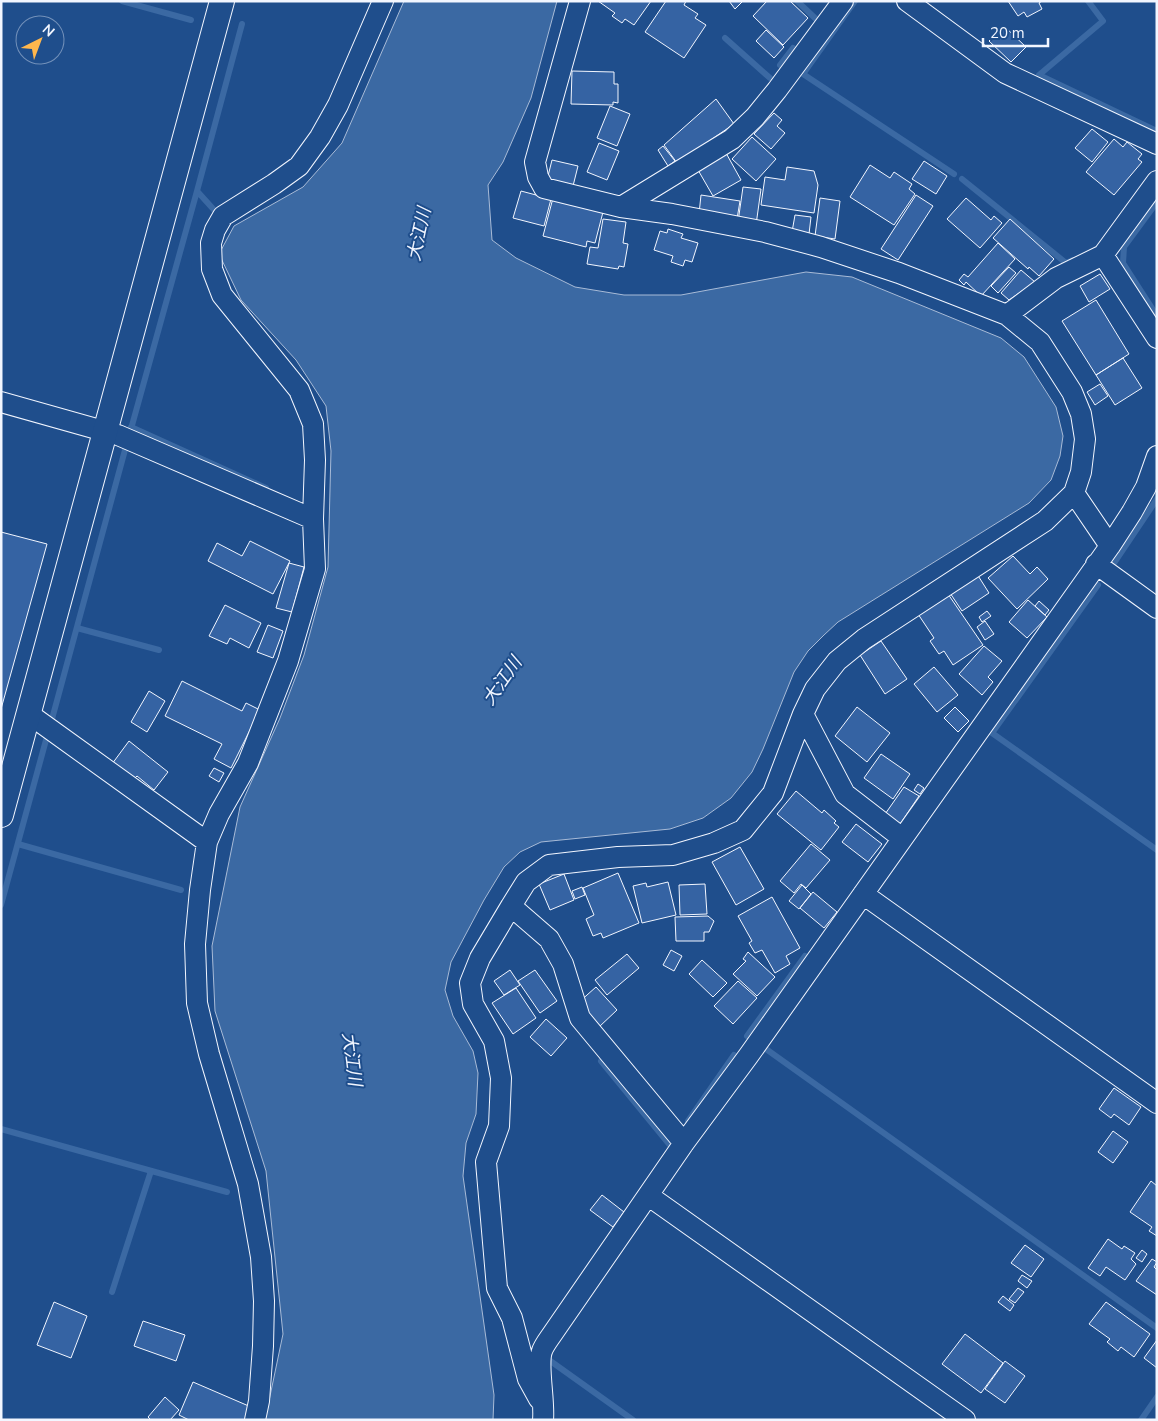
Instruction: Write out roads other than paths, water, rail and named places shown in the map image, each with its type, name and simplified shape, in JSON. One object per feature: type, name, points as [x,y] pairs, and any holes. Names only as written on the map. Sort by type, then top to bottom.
[{"type":"street","points":[[1,815],[107,431],[222,1]]},
{"type":"street","points":[[255,1420],[259,1401],[264,1346],[264,1301],[261,1257],[248,1184],[209,1054],[198,1003],[195,944],[207,842],[219,814],[248,763],[288,661],[314,569],[315,460],[312,424],[299,390],[222,295],[212,269],[211,243],[215,230],[223,216],[299,166],[320,137],[338,105],[383,1]]},
{"type":"street","points":[[543,1414],[528,1379],[512,1318],[497,1288],[486,1162],[499,1126],[501,1078],[494,1041],[473,1004],[470,983],[480,958],[526,882],[549,865],[618,857],[673,854],[714,842],[742,830],[773,793],[803,714],[815,689],[838,661],[864,639],[1045,521],[1074,493],[1081,472],[1085,439],[1081,414],[1072,392],[1040,342],[1007,315],[899,273],[821,247],[765,232],[621,207],[544,188],[538,177],[535,162],[580,1]]},
{"type":"street","points":[[621,207],[732,139],[755,117],[777,90],[843,1]]},
{"type":"street","points":[[907,1],[1005,73],[1157,144]]},
{"type":"street","points":[[1007,315],[1056,278],[1103,255],[1157,181]]},
{"type":"street","points":[[1103,255],[1157,338]]},
{"type":"street","points":[[1,402],[107,431],[313,519]]},
{"type":"street","points":[[543,1414],[542,1351],[684,1143],[1110,546],[1146,487],[1157,456]]},
{"type":"street","points":[[1074,493],[1110,546]]},
{"type":"street","points":[[1096,564],[1157,608]]},
{"type":"street","points":[[29,714],[207,842]]},
{"type":"street","points":[[803,714],[845,794],[902,838]]},
{"type":"street","points":[[863,894],[1157,1103]]},
{"type":"street","points":[[511,906],[549,939],[563,964],[580,1018],[684,1143]]},
{"type":"street","points":[[649,1196],[965,1420]]},
{"type":"water","name":"大江川","points":[[404,1],[557,1],[531,98],[503,162],[488,185],[492,240],[516,258],[575,287],[624,295],[681,295],[806,272],[852,277],[1001,338],[1024,357],[1056,407],[1063,436],[1060,456],[1051,480],[1029,503],[838,622],[808,651],[794,672],[752,772],[731,798],[703,818],[670,829],[541,842],[520,852],[504,867],[484,900],[451,962],[445,990],[453,1016],[473,1051],[478,1073],[476,1114],[466,1143],[463,1176],[494,1395],[493,1420],[265,1420],[283,1334],[266,1171],[215,1011],[212,946],[240,807],[280,718],[304,655],[328,567],[331,451],[326,406],[296,360],[241,300],[219,254],[234,226],[303,187],[342,143]]},
{"type":"waterway","points":[[122,1],[191,20]]},
{"type":"waterway","points":[[797,1],[816,19]]},
{"type":"waterway","points":[[855,1],[803,74],[954,174]]},
{"type":"waterway","points":[[1088,1],[1103,21],[1039,75],[1157,131]]},
{"type":"waterway","points":[[215,211],[197,191],[242,24]]},
{"type":"waterway","points":[[725,38],[770,78]]},
{"type":"waterway","points":[[780,65],[793,48]]},
{"type":"waterway","points":[[962,179],[1066,263],[1073,260]]},
{"type":"waterway","points":[[131,429],[197,191]]},
{"type":"waterway","points":[[1157,202],[1124,247],[1123,263],[1157,316]]},
{"type":"waterway","points":[[131,427],[266,488]]},
{"type":"waterway","points":[[52,719],[125,450]]},
{"type":"waterway","points":[[1112,566],[1157,499]]},
{"type":"waterway","points":[[1098,585],[992,733],[1157,850]]},
{"type":"waterway","points":[[77,628],[159,650]]},
{"type":"waterway","points":[[1,905],[46,740]]},
{"type":"waterway","points":[[18,844],[181,890]]},
{"type":"waterway","points":[[747,1036],[805,956]]},
{"type":"waterway","points":[[766,1049],[1157,1328]]},
{"type":"waterway","points":[[688,1121],[734,1055]]},
{"type":"waterway","points":[[601,1061],[669,1144]]},
{"type":"waterway","points":[[1,1129],[227,1192]]},
{"type":"waterway","points":[[112,1292],[151,1171]]},
{"type":"waterway","points":[[549,1360],[633,1420]]},
{"type":"waterway","points":[[1141,1420],[1157,1397]]}]
